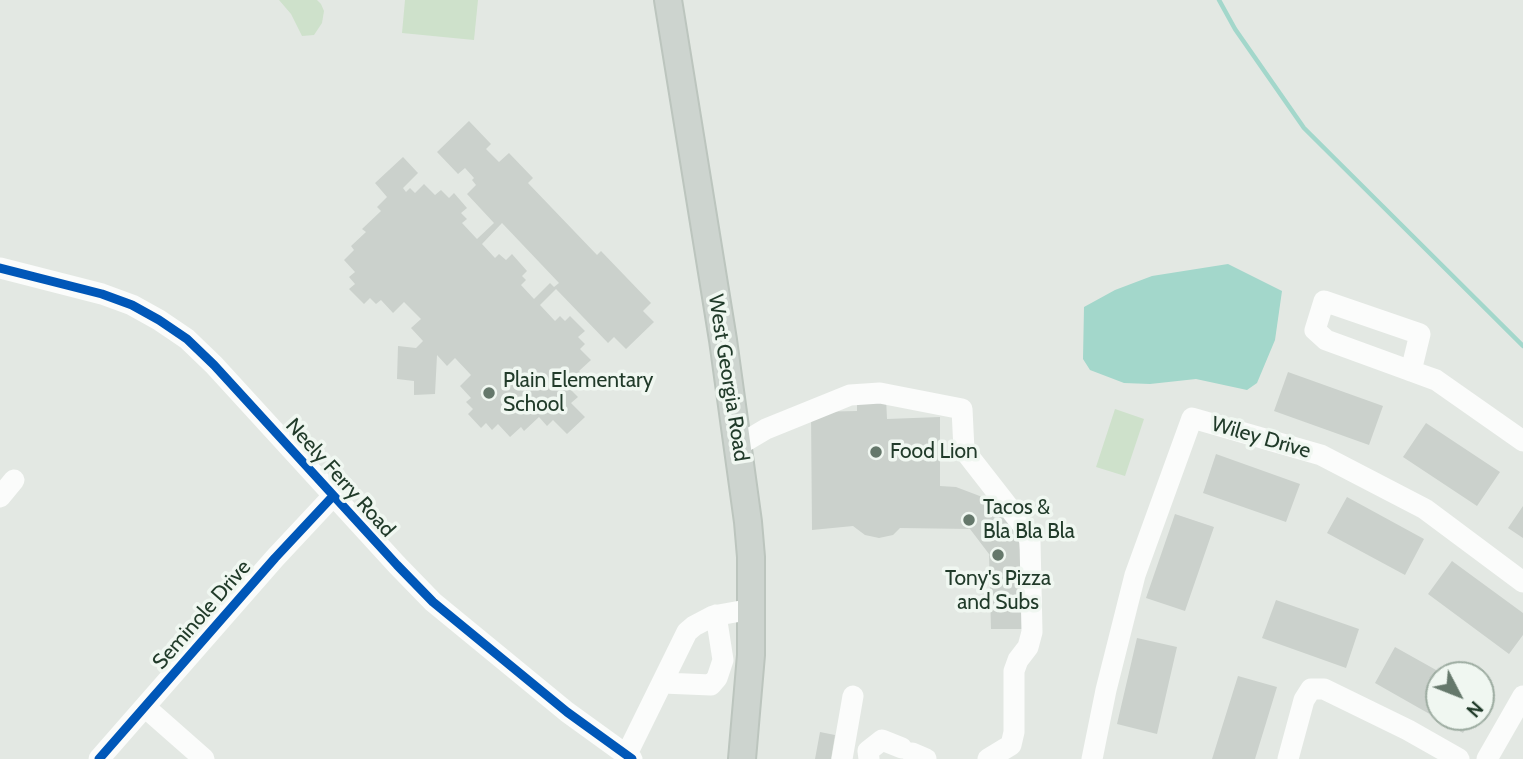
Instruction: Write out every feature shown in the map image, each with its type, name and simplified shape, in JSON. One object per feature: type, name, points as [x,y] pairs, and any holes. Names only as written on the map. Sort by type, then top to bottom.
[{"type":"main road","name":"West Georgia Road","points":[[668,0],[739,445],[750,545],[751,655],[742,759]]},
{"type":"street","name":"Neely Ferry Road","points":[[0,268],[132,305],[187,340],[214,365],[433,602],[566,712],[629,757]]},
{"type":"street","points":[[1411,371],[1420,334],[1324,301],[1315,330],[1326,340],[1411,371],[1436,380],[1523,441]]},
{"type":"street","points":[[739,445],[766,429],[850,395],[880,393],[962,409],[964,450],[1024,527],[1030,541],[1032,632],[1028,647],[1014,671],[1012,744],[988,759]]},
{"type":"street","name":"Wiley Drive","points":[[1091,759],[1135,575],[1192,418],[1321,455],[1425,509],[1523,582]]},
{"type":"street","points":[[0,497],[14,480]]},
{"type":"street","name":"Seminole Drive","points":[[99,759],[275,558],[333,496]]},
{"type":"street","points":[[629,757],[687,632],[716,615],[752,609]]},
{"type":"street","points":[[663,683],[711,685],[717,678],[723,660],[716,615]]},
{"type":"street","points":[[1289,759],[1304,700],[1311,689],[1324,689],[1408,730],[1459,759]]},
{"type":"street","points":[[842,759],[853,696]]},
{"type":"street","points":[[1487,759],[1523,696]]},
{"type":"street","points":[[145,707],[204,759]]},
{"type":"street","points":[[869,759],[868,751],[882,740],[913,753]]},
{"type":"shaded area","points":[[279,0],[317,0],[321,4],[324,11],[322,23],[314,35],[302,36],[291,14]]},
{"type":"shaded area","points":[[405,0],[478,0],[474,40],[402,33]]},
{"type":"shaded area","points":[[1228,264],[1282,291],[1275,340],[1257,383],[1247,390],[1196,379],[1150,384],[1124,383],[1090,370],[1083,359],[1084,307],[1115,290],[1152,276]]},
{"type":"shaded area","points":[[1115,409],[1144,419],[1125,476],[1096,467]]},
{"type":"building","points":[[469,121],[491,144],[486,149],[499,162],[509,153],[533,178],[528,183],[597,255],[601,251],[651,303],[643,311],[654,322],[626,349],[614,337],[608,343],[556,289],[540,305],[555,321],[560,316],[565,321],[570,316],[585,331],[578,337],[585,344],[580,349],[591,360],[579,371],[584,376],[570,389],[578,397],[571,403],[585,417],[567,434],[553,420],[547,426],[539,417],[524,431],[521,427],[510,437],[498,424],[492,430],[486,423],[481,428],[468,414],[473,409],[466,402],[471,398],[460,386],[471,375],[455,358],[447,366],[437,355],[435,394],[414,395],[414,381],[397,379],[398,346],[416,348],[423,341],[411,328],[421,319],[404,302],[393,313],[381,300],[376,304],[370,298],[364,304],[349,289],[355,284],[349,277],[355,272],[344,260],[354,250],[351,246],[366,232],[362,229],[381,211],[377,207],[387,197],[375,183],[403,157],[418,173],[403,188],[406,192],[410,188],[415,193],[424,184],[435,195],[441,190],[449,198],[454,193],[467,208],[461,213],[467,219],[462,223],[477,239],[494,223],[467,194],[476,185],[472,180],[474,178],[465,168],[458,174],[437,152]],"holes":[[[502,223],[559,283],[554,287],[550,283],[534,299],[521,285],[526,280],[522,276],[527,271],[512,254],[506,260],[499,254],[495,258],[482,244]]]},
{"type":"building","points":[[1288,372],[1383,406],[1369,445],[1274,411]]},
{"type":"building","name":"Food Lion","points":[[857,398],[886,398],[887,419],[940,417],[940,486],[956,487],[985,498],[1008,515],[1018,535],[1022,564],[1024,629],[991,629],[989,554],[970,529],[900,528],[893,535],[879,538],[865,535],[853,526],[812,530],[811,412],[857,411]]},
{"type":"building","points":[[1426,423],[1500,472],[1477,506],[1403,457]]},
{"type":"building","points":[[1216,454],[1300,484],[1286,522],[1203,493]]},
{"type":"building","points":[[1347,497],[1424,539],[1405,575],[1327,533]]},
{"type":"building","points":[[1523,506],[1523,538],[1508,528]]},
{"type":"building","points":[[1175,514],[1214,527],[1185,611],[1146,598]]},
{"type":"building","points":[[1452,561],[1523,613],[1523,635],[1509,654],[1428,594]]},
{"type":"building","points":[[1276,600],[1359,629],[1346,668],[1262,638]]},
{"type":"building","points":[[1137,638],[1177,647],[1157,734],[1117,724]]},
{"type":"building","points":[[1395,647],[1425,664],[1425,711],[1375,683]]},
{"type":"building","points":[[1238,676],[1277,687],[1255,759],[1212,759]]},
{"type":"building","points":[[820,732],[835,735],[831,759],[815,759]]},
{"type":"waterway","points":[[1219,0],[1235,29],[1304,128],[1523,346]]},
{"type":"cycle path","points":[[0,268],[102,294],[132,305],[187,339],[433,602],[567,712],[632,759]]},
{"type":"cycle path","points":[[99,759],[275,558],[333,496]]},
{"type":"place","name":"Plain Elementary School","points":[[489,393]]},
{"type":"place","name":"Food Lion","points":[[876,452]]},
{"type":"place","name":"Tacos & Bla Bla Bla","points":[[969,520]]},
{"type":"place","name":"Tony's Pizza and Subs","points":[[998,555]]}]
